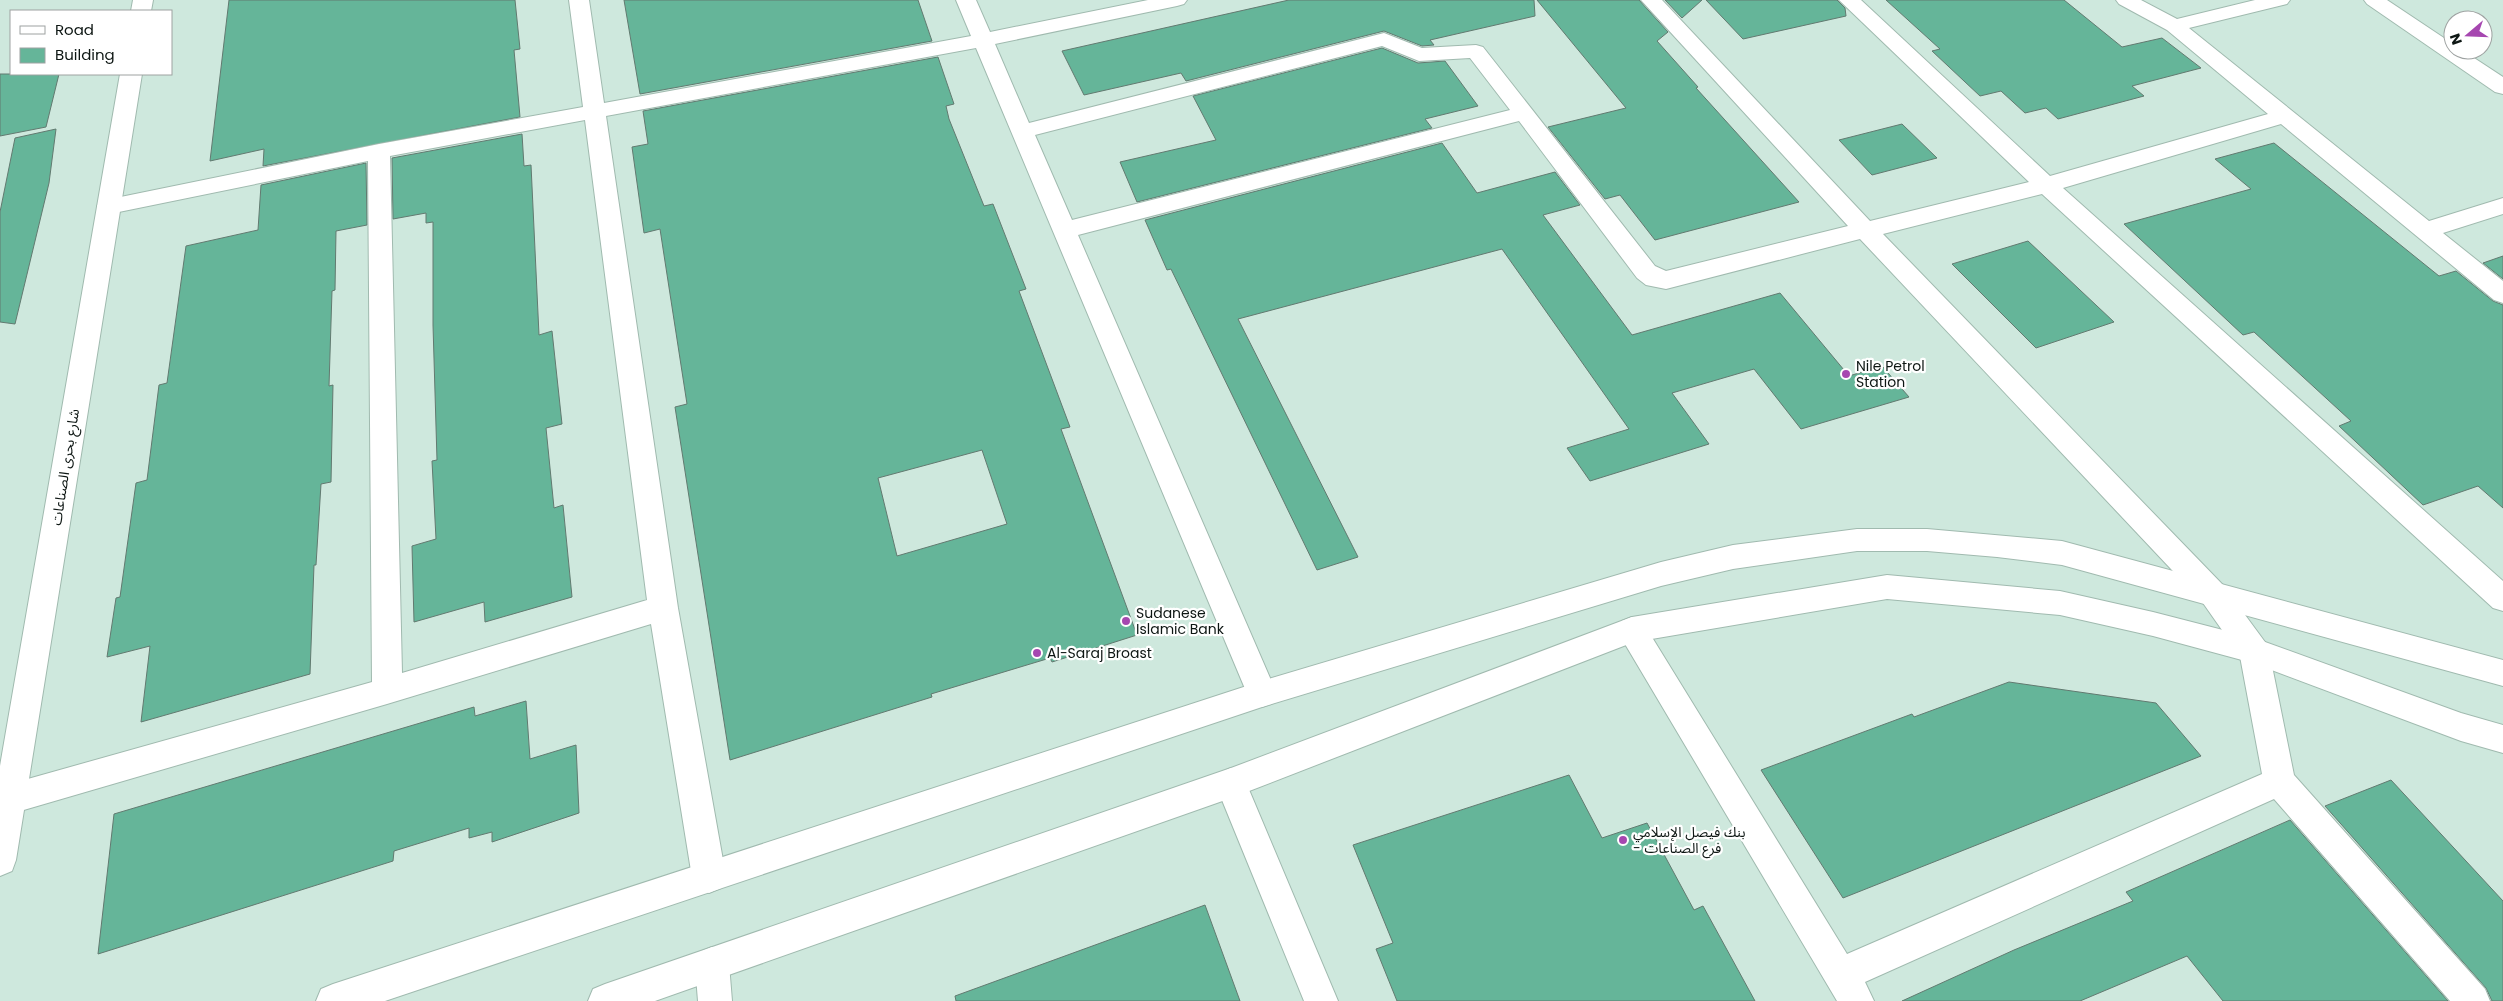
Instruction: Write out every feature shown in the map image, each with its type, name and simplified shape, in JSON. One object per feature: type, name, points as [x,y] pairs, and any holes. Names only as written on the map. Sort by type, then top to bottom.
[{"type":"street","points":[[579,0],[663,608],[709,876]]},
{"type":"street","points":[[966,0],[1262,694]]},
{"type":"street","points":[[108,206],[379,151],[983,40],[1177,0]]},
{"type":"street","points":[[1651,0],[1865,230],[2213,594],[2254,651],[2279,782],[2473,1001]]},
{"type":"street","points":[[1849,0],[2046,185],[2503,599]]},
{"type":"street","points":[[2126,0],[2174,26],[2503,294]]},
{"type":"street","points":[[2174,26],[2280,0]]},
{"type":"street","points":[[2374,0],[2503,86]]},
{"type":"street","points":[[1021,132],[1384,39],[1419,55],[1476,51],[1646,272],[1655,279],[1666,280],[2046,185],[2285,116]]},
{"type":"street","points":[[2477,69],[2503,61]]},
{"type":"street","name":"شارع بحرى الصناعات","points":[[0,860],[130,75]]},
{"type":"street","points":[[1065,230],[1525,113]]},
{"type":"street","points":[[379,151],[387,691]]},
{"type":"street","points":[[2426,230],[2503,206]]},
{"type":"street","points":[[333,1001],[1262,694],[1661,574],[1733,557],[1856,540],[1927,540],[1996,545],[2062,554],[2503,673]]},
{"type":"street","points":[[604,1001],[1231,783],[1632,630],[1887,587],[1977,597],[2060,603],[2254,651],[2462,727],[2503,739]]},
{"type":"street","points":[[10,799],[387,691],[663,608]]},
{"type":"street","points":[[1632,630],[1849,988],[2279,782]]},
{"type":"street","points":[[1231,783],[1321,1001]]},
{"type":"street","points":[[712,964],[715,1001]]},
{"type":"building","points":[[229,0],[515,0],[520,49],[514,50],[520,117],[263,166],[264,149],[210,161]]},
{"type":"building","points":[[624,0],[918,0],[932,41],[640,94]]},
{"type":"building","points":[[1289,0],[1534,0],[1535,16],[1430,40],[1434,45],[1422,46],[1384,31],[1186,81],[1181,73],[1084,95],[1062,51]]},
{"type":"building","points":[[1537,0],[1639,0],[1668,32],[1657,41],[1698,87],[1696,88],[1799,202],[1655,240],[1620,195],[1605,199],[1548,127],[1626,108]]},
{"type":"building","points":[[1665,0],[1702,0],[1682,18]]},
{"type":"building","points":[[1706,0],[1837,0],[1845,8],[1846,16],[1743,39]]},
{"type":"building","points":[[1886,0],[2064,0],[2122,47],[2162,38],[2201,68],[2132,86],[2144,96],[2058,119],[2046,108],[2025,113],[2001,91],[1980,96],[1932,51],[1940,49]]},
{"type":"building","points":[[1382,48],[1418,63],[1445,61],[1478,106],[1425,119],[1432,128],[1137,202],[1120,162],[1216,140],[1193,96]]},
{"type":"building","points":[[938,57],[954,104],[946,106],[949,119],[984,206],[993,204],[1026,289],[1019,291],[1070,427],[1061,429],[1137,635],[1052,662],[1050,658],[931,694],[932,697],[730,760],[675,407],[687,404],[660,229],[644,233],[632,147],[648,144],[643,111]],"holes":[[[982,450],[1007,524],[897,556],[878,478]]]},
{"type":"building","points":[[0,74],[59,75],[46,127],[0,136]]},
{"type":"building","points":[[1902,124],[1937,158],[1872,175],[1839,140]]},
{"type":"building","points":[[56,129],[49,183],[15,324],[0,322],[0,212],[15,138]]},
{"type":"building","points":[[522,134],[524,166],[531,165],[539,335],[552,331],[562,424],[546,428],[554,508],[563,505],[572,597],[485,622],[484,602],[414,622],[412,546],[436,539],[432,461],[437,460],[433,325],[433,222],[426,223],[426,213],[393,219],[392,158]]},
{"type":"building","points":[[1442,143],[1477,193],[1555,172],[1580,205],[1543,215],[1632,335],[1780,293],[1849,376],[1882,366],[1909,397],[1801,429],[1754,369],[1672,393],[1709,444],[1590,481],[1567,448],[1629,429],[1502,249],[1238,319],[1358,557],[1317,570],[1171,269],[1167,270],[1145,220]]},
{"type":"building","points":[[2274,143],[2439,276],[2456,271],[2493,301],[2503,305],[2503,508],[2478,486],[2423,505],[2339,426],[2351,421],[2254,332],[2243,335],[2124,224],[2251,189],[2215,159]]},
{"type":"building","points":[[366,163],[367,225],[336,231],[335,290],[332,291],[329,386],[333,385],[331,482],[321,484],[316,565],[314,565],[310,674],[141,722],[150,646],[107,657],[116,598],[120,597],[136,483],[147,480],[159,385],[167,383],[186,246],[258,230],[261,185]]},
{"type":"building","points":[[2028,241],[2114,322],[2036,348],[1952,264]]},
{"type":"building","points":[[2503,256],[2503,279],[2483,263]]},
{"type":"building","points":[[2009,682],[2156,703],[2201,756],[1843,898],[1761,770],[1912,714],[1914,717]]},
{"type":"building","points":[[526,701],[530,759],[576,745],[579,813],[492,842],[492,832],[469,838],[469,828],[394,851],[393,861],[98,954],[114,814],[474,707],[475,716]]},
{"type":"building","points":[[1569,775],[1602,838],[1647,823],[1694,910],[1703,906],[1755,1001],[1397,1001],[1376,949],[1393,943],[1353,845]]},
{"type":"building","points":[[2391,780],[2503,901],[2503,1001],[2492,1001],[2486,988],[2325,806]]},
{"type":"building","points":[[2290,820],[2448,1001],[2223,1001],[2187,956],[2080,1001],[1902,1001],[2014,950],[2133,901],[2126,892]]},
{"type":"building","points":[[1205,905],[1240,1001],[956,1001],[955,996]]},
{"type":"place","name":"Nile Petrol Station","points":[[1846,374]]},
{"type":"place","name":"Sudanese Islamic Bank","points":[[1126,621]]},
{"type":"place","name":"Al-Saraj Broast","points":[[1037,653]]},
{"type":"place","name":"بنك فيصل الإسلامي - فرع الصناعات","points":[[1623,840]]}]
